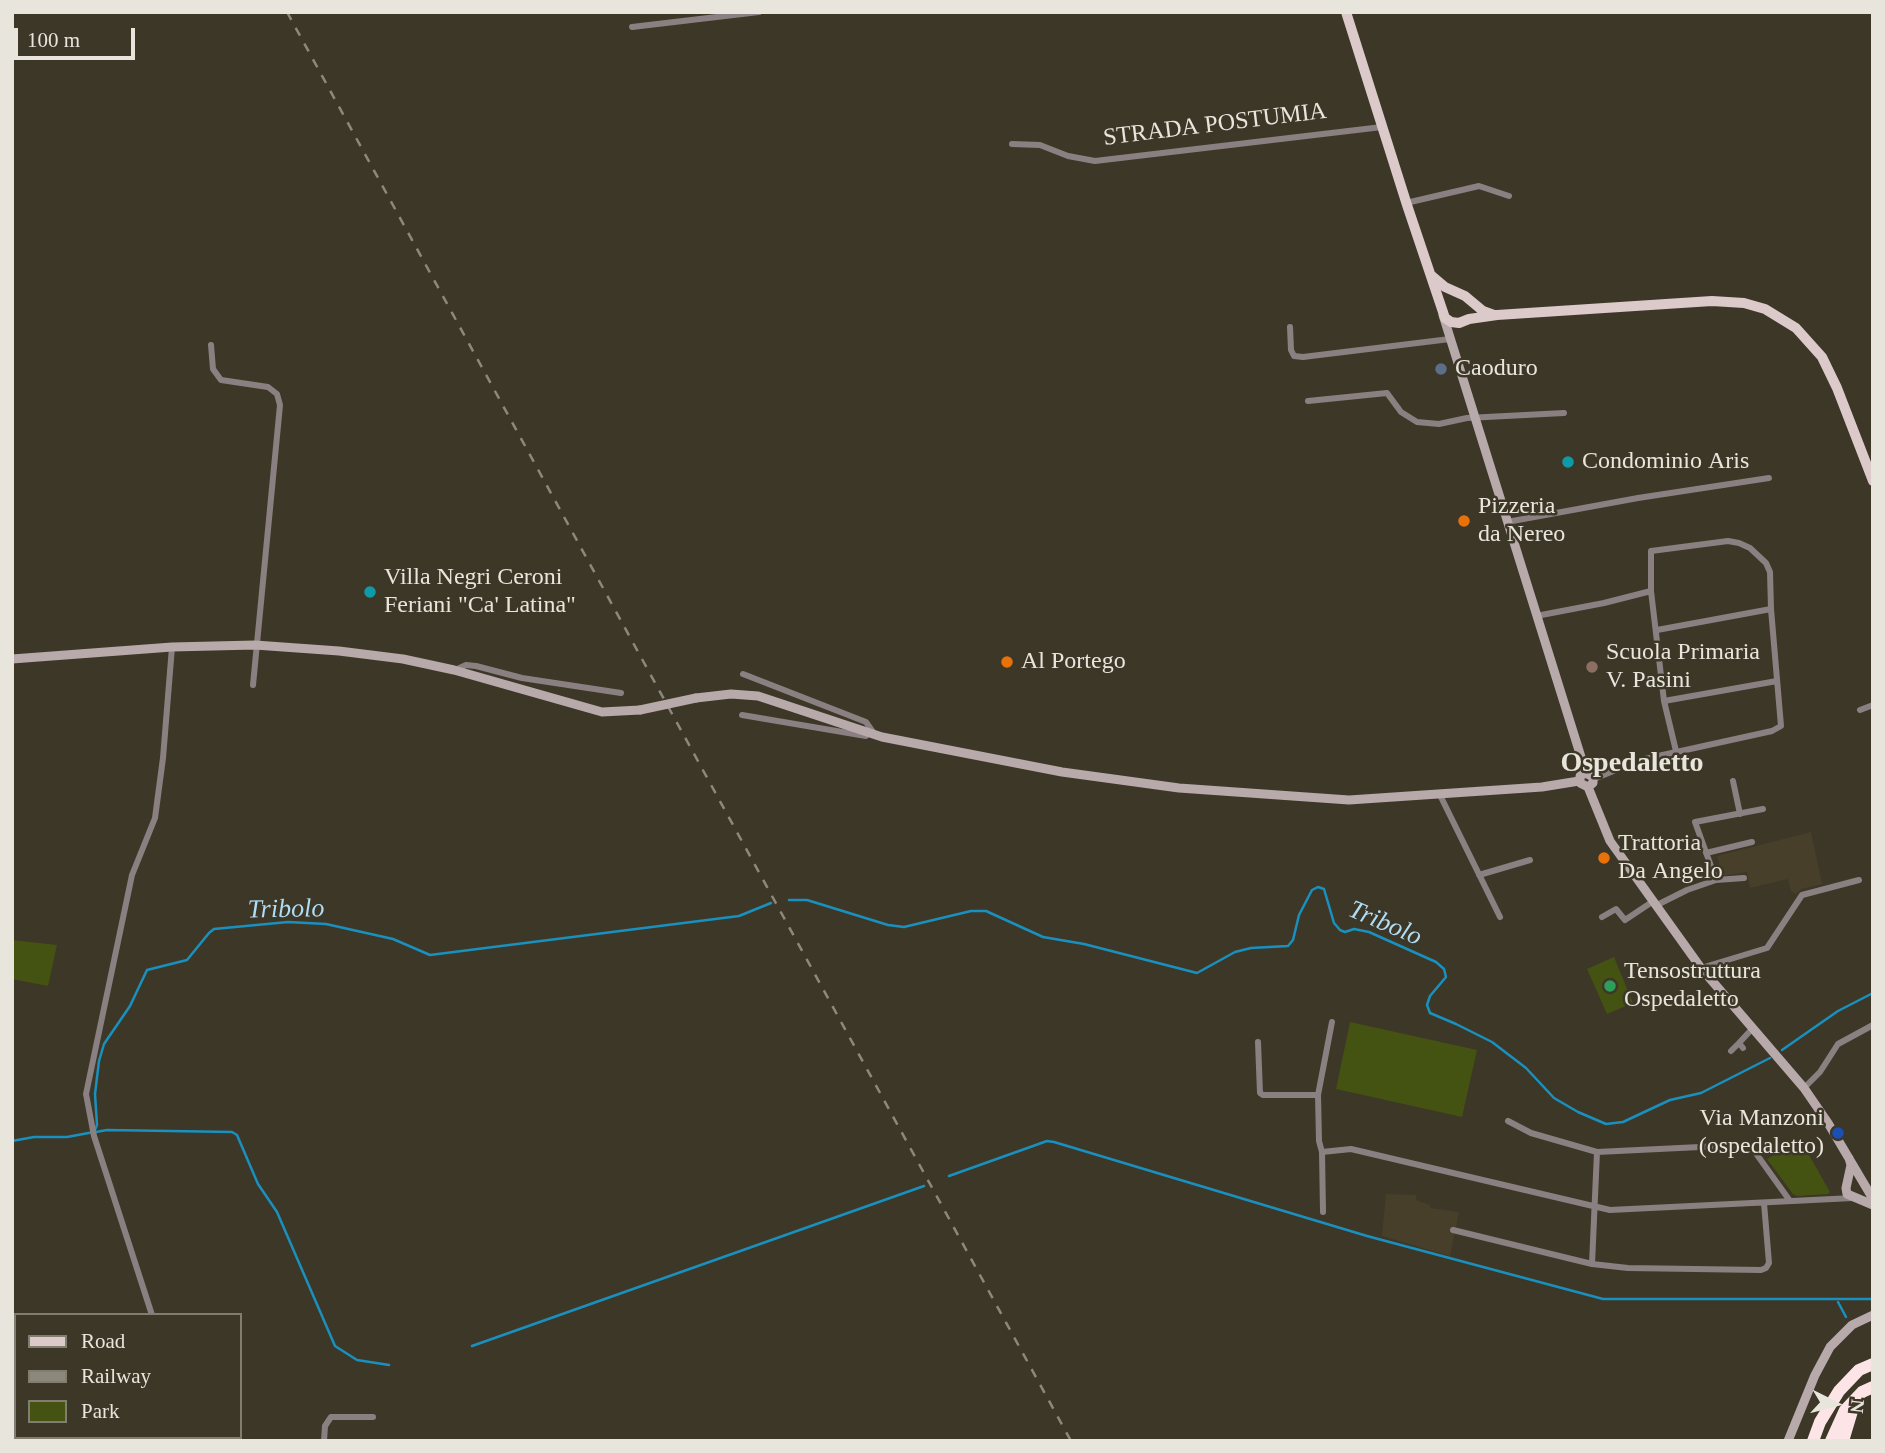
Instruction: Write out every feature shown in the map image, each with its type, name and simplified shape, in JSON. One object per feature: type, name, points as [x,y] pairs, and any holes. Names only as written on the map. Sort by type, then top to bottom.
[{"type":"highway","points":[[1813,1441],[1820,1422],[1839,1391],[1859,1370],[1873,1364]]},
{"type":"highway","points":[[1831,1441],[1845,1409],[1867,1389]]},
{"type":"highway","points":[[1843,1441],[1850,1415],[1867,1389]]},
{"type":"highway","points":[[1825,1441],[1839,1391]]},
{"type":"main road","points":[[1346,12],[1442,311],[1451,322],[1497,315],[1712,301],[1744,303],[1770,312],[1802,333],[1822,357],[1873,481]]},
{"type":"main road","points":[[1430,274],[1485,312],[1497,315]]},
{"type":"main road","points":[[1442,311],[1447,296],[1458,293]]},
{"type":"main road","points":[[1463,321],[1471,310],[1470,302]]},
{"type":"street","points":[[632,27],[759,12]]},
{"type":"street","name":"STRADA POSTUMIA","points":[[1012,144],[1040,145],[1069,156],[1095,160],[1382,127]]},
{"type":"street","points":[[1406,203],[1479,186],[1509,196]]},
{"type":"street","points":[[1442,311],[1536,616],[1610,841],[1701,968],[1804,1088],[1873,1199]]},
{"type":"street","points":[[1451,341],[1454,331],[1463,321]]},
{"type":"street","points":[[1290,327],[1291,350],[1294,356],[1303,357],[1451,341]]},
{"type":"street","points":[[211,345],[213,369],[221,380],[268,387],[277,394],[280,405],[253,685]]},
{"type":"street","points":[[1308,401],[1387,393],[1401,412],[1417,422],[1438,424],[1474,418],[1564,413]]},
{"type":"street","points":[[1507,522],[1769,478]]},
{"type":"street","points":[[1589,780],[1640,761],[1779,728],[1782,724],[1770,572],[1766,563],[1750,548],[1728,541],[1651,551],[1651,591],[1664,701],[1676,751]]},
{"type":"street","points":[[1536,616],[1651,591]]},
{"type":"street","points":[[1657,630],[1771,609]]},
{"type":"street","points":[[12,659],[172,647],[256,645],[403,659],[454,670],[602,712],[640,710],[696,698],[731,694],[758,696],[872,734],[1062,772],[1179,788],[1349,800],[1542,788],[1579,781],[1582,774],[1589,780]]},
{"type":"street","points":[[151,1313],[94,1136],[86,1094],[132,875],[155,818],[172,647]]},
{"type":"street","points":[[454,670],[476,666],[522,678],[621,693]]},
{"type":"street","points":[[743,674],[866,722],[872,734]]},
{"type":"street","points":[[1664,701],[1777,681]]},
{"type":"street","points":[[1860,709],[1873,705]]},
{"type":"street","points":[[741,715],[866,736],[872,734]]},
{"type":"street","points":[[1733,781],[1740,814]]},
{"type":"street","points":[[1439,793],[1500,917]]},
{"type":"street","points":[[1716,880],[1695,822],[1763,809]]},
{"type":"street","points":[[1706,853],[1752,842]]},
{"type":"street","points":[[1479,875],[1530,860]]},
{"type":"street","points":[[1602,917],[1616,909],[1625,920],[1687,890],[1716,880],[1744,878]]},
{"type":"street","points":[[1701,968],[1767,948],[1802,895],[1859,880]]},
{"type":"street","points":[[1323,1212],[1318,1095],[1332,1022]]},
{"type":"street","points":[[1804,1088],[1820,1072],[1838,1044],[1873,1025]]},
{"type":"street","points":[[1731,1051],[1741,1045],[1752,1029]]},
{"type":"street","points":[[1258,1042],[1262,1096],[1318,1095]]},
{"type":"street","points":[[1508,1121],[1531,1133],[1597,1152],[1741,1145],[1755,1152],[1790,1201]]},
{"type":"street","points":[[1321,1152],[1351,1149],[1594,1207],[1626,1211],[1854,1199],[1862,1196],[1864,1185]]},
{"type":"street","points":[[1592,1264],[1597,1152]]},
{"type":"street","points":[[1848,1157],[1851,1165],[1847,1195],[1873,1205]]},
{"type":"street","points":[[1832,1199],[1854,1179],[1864,1185]]},
{"type":"street","points":[[1453,1230],[1592,1264],[1628,1268],[1764,1269],[1769,1263],[1765,1203]]},
{"type":"street","points":[[1788,1441],[1815,1375],[1830,1347],[1852,1325],[1873,1315]]},
{"type":"street","points":[[324,1441],[325,1426],[331,1417],[373,1417]]},
{"type":"shaded area","points":[[1811,832],[1822,884],[1801,889],[1796,894],[1791,891],[1788,879],[1750,888],[1747,872],[1722,876],[1717,856]]},
{"type":"shaded area","points":[[1386,1194],[1416,1195],[1416,1200],[1430,1205],[1430,1208],[1459,1212],[1450,1256],[1382,1236]]},
{"type":"green space","points":[[12,940],[57,945],[48,986],[12,979]]},
{"type":"green space","name":"Tensostruttura Ospedaletto","points":[[1614,957],[1633,1003],[1607,1014],[1587,969]]},
{"type":"green space","points":[[1350,1022],[1477,1050],[1462,1117],[1336,1089]]},
{"type":"green space","points":[[1800,1139],[1830,1192],[1828,1194],[1793,1194],[1767,1159]]},
{"type":"waterway","name":"Tribolo","points":[[789,900],[807,900],[888,925],[904,927],[971,911],[986,911],[1043,937],[1084,944],[1197,973],[1235,952],[1251,948],[1288,946],[1293,940],[1299,915],[1312,890],[1318,887],[1324,889],[1334,923],[1340,930],[1369,932],[1436,962],[1444,969],[1446,977],[1430,996],[1427,1005],[1430,1013],[1492,1042],[1526,1068],[1554,1098],[1606,1124],[1623,1122],[1670,1100],[1701,1093],[1770,1058]]},
{"type":"waterway","name":"Tribolo","points":[[12,1141],[94,1132],[97,1125],[95,1094],[104,1044],[130,1006],[147,970],[187,960],[214,929],[288,922],[326,924],[393,939],[430,955],[739,916],[771,903]]},
{"type":"waterway","name":"Tribolo","points":[[1782,1050],[1838,1011],[1873,993]]},
{"type":"waterway","points":[[96,1132],[232,1132],[237,1135],[258,1184],[277,1212],[335,1346],[357,1360],[389,1365]]},
{"type":"waterway","points":[[949,1176],[1047,1141],[1367,1236],[1603,1299],[1873,1299]]},
{"type":"waterway","points":[[472,1346],[924,1186]]},
{"type":"waterway","points":[[1838,1302],[1846,1317]]},
{"type":"railway","points":[[287,12],[1071,1441]]},
{"type":"place","name":"Caoduro","points":[[1441,369]]},
{"type":"place","name":"Condominio Aris","points":[[1568,462]]},
{"type":"place","name":"Pizzeria da Nereo","points":[[1464,521]]},
{"type":"place","name":"Villa Negri Ceroni Feriani \"Ca' Latina\"","points":[[370,592]]},
{"type":"place","name":"Al Portego","points":[[1007,662]]},
{"type":"place","name":"Scuola Primaria V. Pasini","points":[[1592,667]]},
{"type":"place","name":"Trattoria Da Angelo","points":[[1604,858]]},
{"type":"place","name":"Tensostruttura Ospedaletto","points":[[1610,986]]},
{"type":"place","name":"Via Manzoni (ospedaletto)","points":[[1838,1133]]},
{"type":"district","name":"Ospedaletto","points":[[1632,764]]}]
